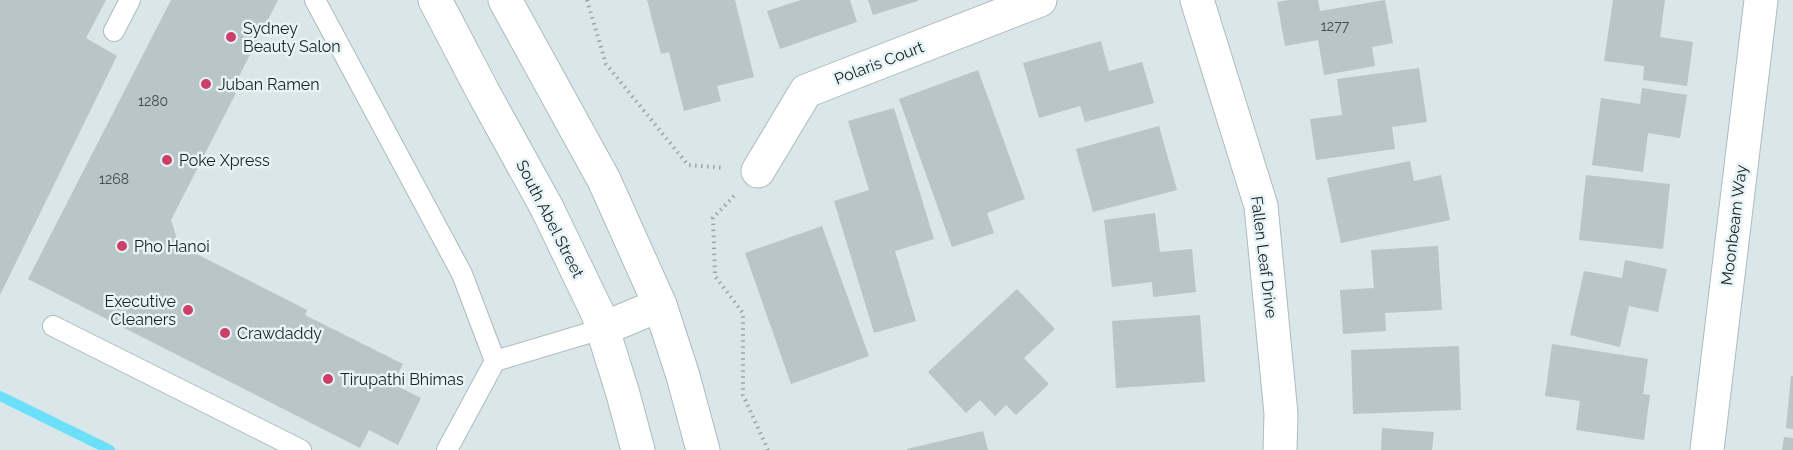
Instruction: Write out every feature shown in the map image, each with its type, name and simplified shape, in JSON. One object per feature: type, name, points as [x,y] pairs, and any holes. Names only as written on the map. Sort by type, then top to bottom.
[{"type":"street","name":"South Abel Street","points":[[435,0],[548,208],[603,329],[638,450]]},
{"type":"street","points":[[505,0],[604,180],[660,305],[683,376],[703,450]]},
{"type":"street","name":"Polaris Court","points":[[758,171],[806,91],[1040,0]]},
{"type":"street","name":"Fallen Leaf Drive","points":[[1197,0],[1261,206],[1281,414],[1280,450]]},
{"type":"street","name":"Moonbeam Way","points":[[1707,450],[1761,0]]},
{"type":"street","points":[[603,329],[660,305]]},
{"type":"lane","points":[[114,31],[130,0]]},
{"type":"lane","points":[[315,0],[462,274],[495,361]]},
{"type":"lane","points":[[53,326],[300,450]]},
{"type":"lane","points":[[447,450],[495,361],[603,329]]},
{"type":"path","points":[[587,0],[606,64],[688,165],[758,171]]},
{"type":"path","points":[[758,171],[713,218],[715,276],[743,313],[743,395],[768,450]]},
{"type":"building","points":[[0,0],[106,0],[86,38],[117,56],[0,295]]},
{"type":"building","points":[[171,0],[278,0],[232,90],[236,93],[171,220],[179,245],[307,310],[305,315],[403,364],[393,384],[421,398],[398,445],[369,430],[360,448],[28,279]]},
{"type":"building","points":[[647,0],[735,0],[754,77],[717,86],[721,101],[684,111],[669,52],[661,54]]},
{"type":"building","points":[[801,0],[850,0],[857,22],[780,49],[767,11]]},
{"type":"building","points":[[868,0],[918,0],[918,1],[873,15]]},
{"type":"building","points":[[1318,0],[1320,11],[1385,0],[1393,43],[1372,47],[1375,66],[1324,75],[1318,40],[1285,46],[1277,2]]},
{"type":"building","points":[[1613,0],[1665,0],[1660,37],[1693,42],[1687,86],[1643,80],[1644,66],[1604,61]]},
{"type":"building","points":[[1101,41],[1109,71],[1142,62],[1154,103],[1085,122],[1080,106],[1039,118],[1023,63]]},
{"type":"building","points":[[1419,68],[1427,122],[1392,127],[1395,149],[1316,160],[1310,119],[1342,115],[1337,79]]},
{"type":"building","points":[[978,70],[1025,199],[987,213],[994,233],[952,247],[899,99]]},
{"type":"building","points":[[1642,88],[1687,95],[1680,138],[1648,133],[1643,172],[1592,165],[1601,98],[1640,104]]},
{"type":"building","points":[[894,108],[934,239],[895,251],[916,321],[874,333],[834,201],[869,190],[848,121]]},
{"type":"building","points":[[1159,126],[1177,190],[1093,212],[1076,149]]},
{"type":"building","points":[[1410,161],[1414,181],[1441,175],[1450,220],[1341,243],[1327,178]]},
{"type":"building","points":[[1586,175],[1670,184],[1663,249],[1579,240]]},
{"type":"building","points":[[1155,213],[1160,252],[1192,249],[1196,292],[1153,297],[1152,282],[1112,287],[1104,220]]},
{"type":"building","points":[[822,226],[869,356],[791,384],[745,253]]},
{"type":"building","points":[[1438,246],[1442,310],[1385,313],[1386,331],[1343,334],[1340,290],[1374,288],[1371,250]]},
{"type":"building","points":[[1625,260],[1667,269],[1658,312],[1629,306],[1620,347],[1570,335],[1584,271],[1622,278]]},
{"type":"building","points":[[1017,289],[1055,329],[1024,358],[1049,384],[1016,415],[1006,405],[995,416],[980,400],[966,413],[928,372]]},
{"type":"building","points":[[1200,315],[1205,382],[1116,388],[1112,321]]},
{"type":"building","points":[[1552,344],[1648,359],[1643,394],[1650,395],[1644,440],[1576,430],[1580,401],[1545,396]]},
{"type":"building","points":[[1459,346],[1461,410],[1353,414],[1351,350]]},
{"type":"building","points":[[1791,376],[1793,376],[1793,429],[1786,428]]},
{"type":"building","points":[[1382,428],[1434,432],[1432,450],[1381,450]]},
{"type":"building","points":[[983,431],[988,450],[907,450],[907,449]]},
{"type":"building","points":[[1784,437],[1793,438],[1793,450],[1782,450]]},
{"type":"waterway","points":[[0,396],[110,450]]},
{"type":"place","name":"Sydney Beauty Salon","points":[[231,37]]},
{"type":"place","name":"Juban Ramen","points":[[206,84]]},
{"type":"place","name":"Poke Xpress","points":[[167,160]]},
{"type":"place","name":"Pho Hanoi","points":[[122,246]]},
{"type":"place","name":"Executive Cleaners","points":[[188,310]]},
{"type":"place","name":"Crawdaddy","points":[[225,333]]},
{"type":"place","name":"Tirupathi Bhimas","points":[[328,379]]}]
